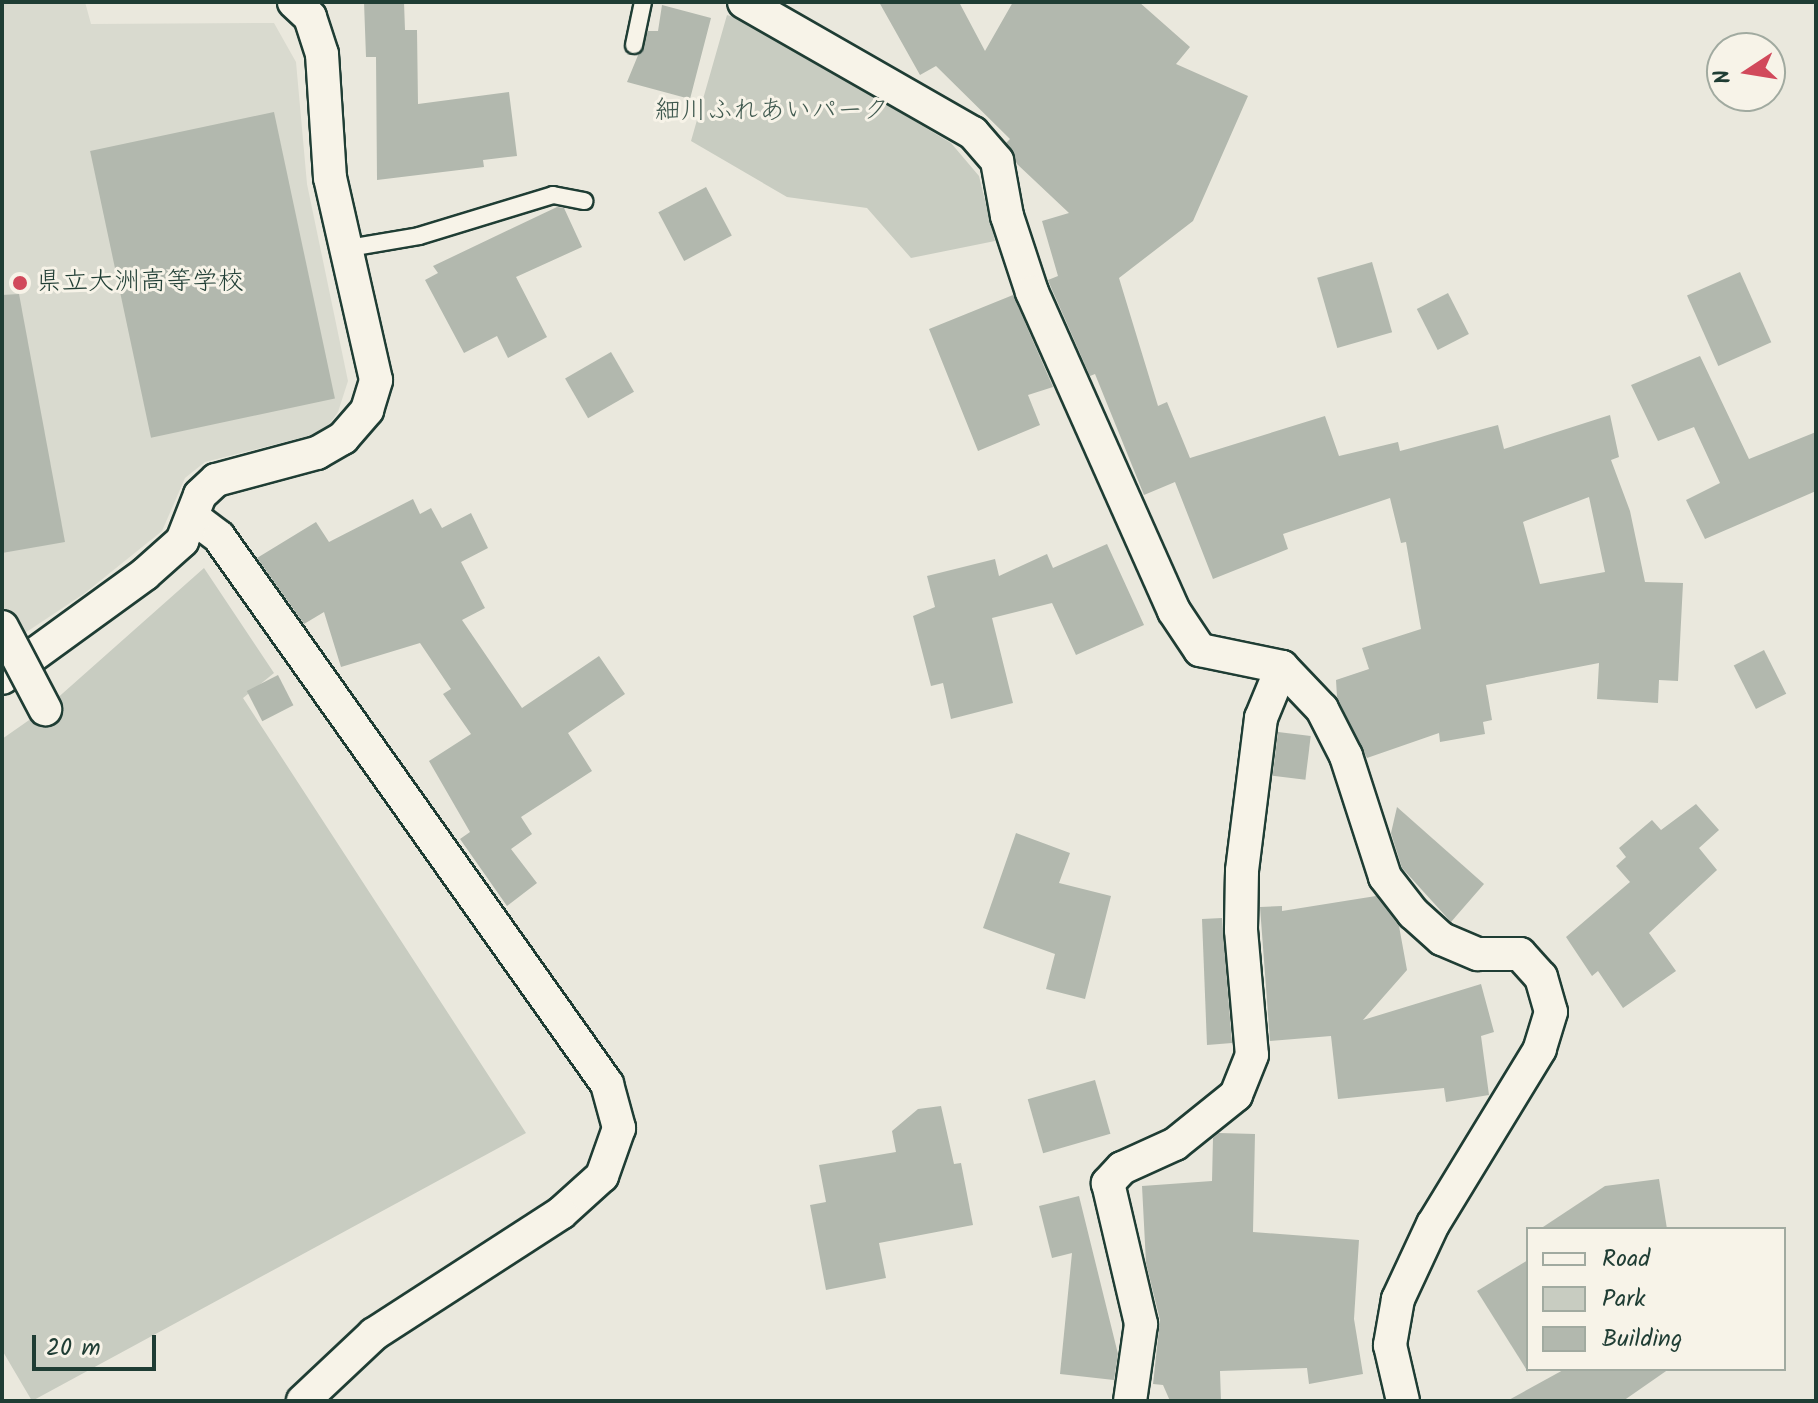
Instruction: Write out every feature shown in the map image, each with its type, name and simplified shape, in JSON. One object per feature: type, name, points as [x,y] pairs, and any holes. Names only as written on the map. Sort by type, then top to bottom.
[{"type":"street","points":[[2,678],[145,574],[182,541],[194,518],[200,495],[216,480],[317,453],[343,438],[367,410],[376,380],[343,249],[330,178],[322,54],[310,17],[294,2]]},
{"type":"street","points":[[744,2],[973,133],[997,161],[1007,216],[1032,292],[1174,611],[1200,650],[1282,667],[1322,709],[1346,756],[1385,877],[1413,913],[1442,939],[1478,954],[1520,954],[1541,977],[1551,1012],[1540,1049],[1433,1224],[1398,1299],[1390,1345],[1403,1401]]},
{"type":"street","points":[[194,518],[219,537],[607,1084],[619,1128],[602,1176],[561,1213],[374,1334],[303,1401]]},
{"type":"street","points":[[2,627],[45,709]]},
{"type":"street","points":[[1130,1401],[1141,1324],[1108,1183],[1122,1168],[1175,1144],[1236,1095],[1252,1055],[1241,930],[1242,871],[1261,718],[1282,667]]},
{"type":"lane","points":[[634,45],[643,2]]},
{"type":"lane","points":[[343,249],[419,236],[553,195],[584,201]]},
{"type":"shaded area","points":[[2,2],[85,2],[91,24],[274,23],[296,62],[307,184],[348,381],[338,412],[324,432],[205,462],[185,478],[162,531],[85,593],[16,639],[2,641]]},
{"type":"green space","name":"細川ふれあいパーク","points":[[727,15],[749,22],[951,143],[979,176],[995,241],[911,258],[867,208],[787,197],[691,141]]},
{"type":"green space","points":[[204,568],[274,673],[243,698],[526,1133],[32,1401],[2,1350],[2,739],[45,709]]},
{"type":"building","points":[[364,2],[404,2],[405,30],[417,30],[418,104],[509,92],[517,156],[483,160],[484,167],[377,180],[376,57],[366,57]]},
{"type":"building","points":[[879,2],[959,2],[985,51],[1013,2],[1139,2],[1190,47],[1176,64],[1248,96],[1193,221],[1119,278],[1158,406],[1167,402],[1190,458],[1325,416],[1339,456],[1398,442],[1400,451],[1498,425],[1504,449],[1610,415],[1619,457],[1611,460],[1630,511],[1645,582],[1683,583],[1678,681],[1659,680],[1658,703],[1597,699],[1599,663],[1486,685],[1492,720],[1483,722],[1485,734],[1440,742],[1439,733],[1367,758],[1337,697],[1336,680],[1369,669],[1362,648],[1421,629],[1406,542],[1401,543],[1390,498],[1283,534],[1288,549],[1213,579],[1175,482],[1144,495],[1095,374],[1090,376],[1048,280],[1058,276],[1042,221],[1069,213],[1017,164],[1006,143],[1010,139],[936,66],[920,75]],"holes":[[[1589,497],[1605,572],[1540,584],[1523,522]]]},
{"type":"building","points":[[662,5],[711,18],[690,99],[627,82],[648,31],[658,31]]},
{"type":"building","points":[[274,112],[335,399],[151,438],[90,151]]},
{"type":"building","points":[[706,187],[732,236],[684,261],[658,212]]},
{"type":"building","points":[[557,207],[564,208],[582,247],[516,277],[547,337],[508,358],[497,336],[464,353],[425,280],[438,273],[433,266]]},
{"type":"building","points":[[1372,262],[1392,332],[1337,348],[1317,278]]},
{"type":"building","points":[[1740,272],[1771,342],[1718,366],[1687,296]]},
{"type":"building","points":[[1448,293],[1469,334],[1438,350],[1417,309]]},
{"type":"building","points":[[19,294],[65,542],[2,553],[2,295]]},
{"type":"building","points":[[1013,295],[1053,387],[1028,395],[1040,425],[978,451],[929,329]]},
{"type":"building","points":[[611,352],[634,392],[588,418],[565,378]]},
{"type":"building","points":[[1700,356],[1749,459],[1816,432],[1816,491],[1705,539],[1686,500],[1720,483],[1694,427],[1658,441],[1631,385]]},
{"type":"building","points":[[413,499],[420,514],[431,508],[442,528],[471,513],[488,548],[461,562],[485,608],[462,620],[522,708],[599,656],[625,694],[568,733],[592,771],[521,817],[532,834],[511,849],[537,883],[507,906],[460,839],[470,832],[429,761],[471,734],[443,694],[451,689],[420,643],[341,667],[324,612],[304,624],[257,558],[316,522],[329,542]]},
{"type":"building","points":[[1107,544],[1144,625],[1076,655],[1052,603],[992,618],[1013,703],[951,719],[943,683],[931,686],[913,616],[935,607],[927,576],[995,559],[999,576],[1047,554],[1053,568]]},
{"type":"building","points":[[1764,650],[1786,694],[1756,709],[1734,665]]},
{"type":"building","points":[[278,675],[293,705],[262,721],[247,691]]},
{"type":"building","points":[[1278,732],[1311,736],[1305,780],[1273,776]]},
{"type":"building","points":[[1696,804],[1719,830],[1699,848],[1717,870],[1649,933],[1676,971],[1623,1008],[1598,971],[1592,976],[1566,937],[1630,882],[1616,866],[1626,857],[1619,848],[1652,820],[1661,830]]},
{"type":"building","points":[[1397,807],[1484,884],[1451,922],[1402,868],[1391,833]]},
{"type":"building","points":[[1016,833],[1070,853],[1059,883],[1111,896],[1085,999],[1046,989],[1055,954],[983,928]]},
{"type":"building","points":[[1376,896],[1399,926],[1407,970],[1363,1020],[1481,984],[1494,1032],[1481,1036],[1489,1095],[1446,1102],[1444,1088],[1338,1099],[1331,1036],[1270,1041],[1260,907],[1282,906],[1282,911]]},
{"type":"building","points":[[1222,918],[1232,1043],[1207,1045],[1202,919]]},
{"type":"building","points":[[1095,1080],[1110,1134],[1043,1153],[1028,1099]]},
{"type":"building","points":[[941,1106],[954,1164],[961,1163],[973,1225],[879,1243],[886,1278],[826,1290],[810,1205],[826,1202],[819,1165],[896,1152],[892,1131],[918,1109]]},
{"type":"building","points":[[1219,1133],[1255,1134],[1253,1232],[1359,1240],[1354,1319],[1363,1374],[1309,1384],[1307,1368],[1220,1371],[1221,1401],[1170,1401],[1163,1385],[1153,1384],[1160,1320],[1146,1263],[1142,1186],[1212,1181],[1213,1138]]},
{"type":"building","points":[[1659,1179],[1667,1227],[1543,1227],[1605,1186]]},
{"type":"building","points":[[1079,1196],[1118,1354],[1114,1380],[1060,1374],[1072,1253],[1052,1258],[1039,1206]]},
{"type":"building","points":[[1526,1261],[1526,1369],[1477,1291]]},
{"type":"building","points":[[1561,1371],[1666,1371],[1623,1401],[1507,1401]]},
{"type":"place","name":"県立大洲高等学校","points":[[20,283]]}]
